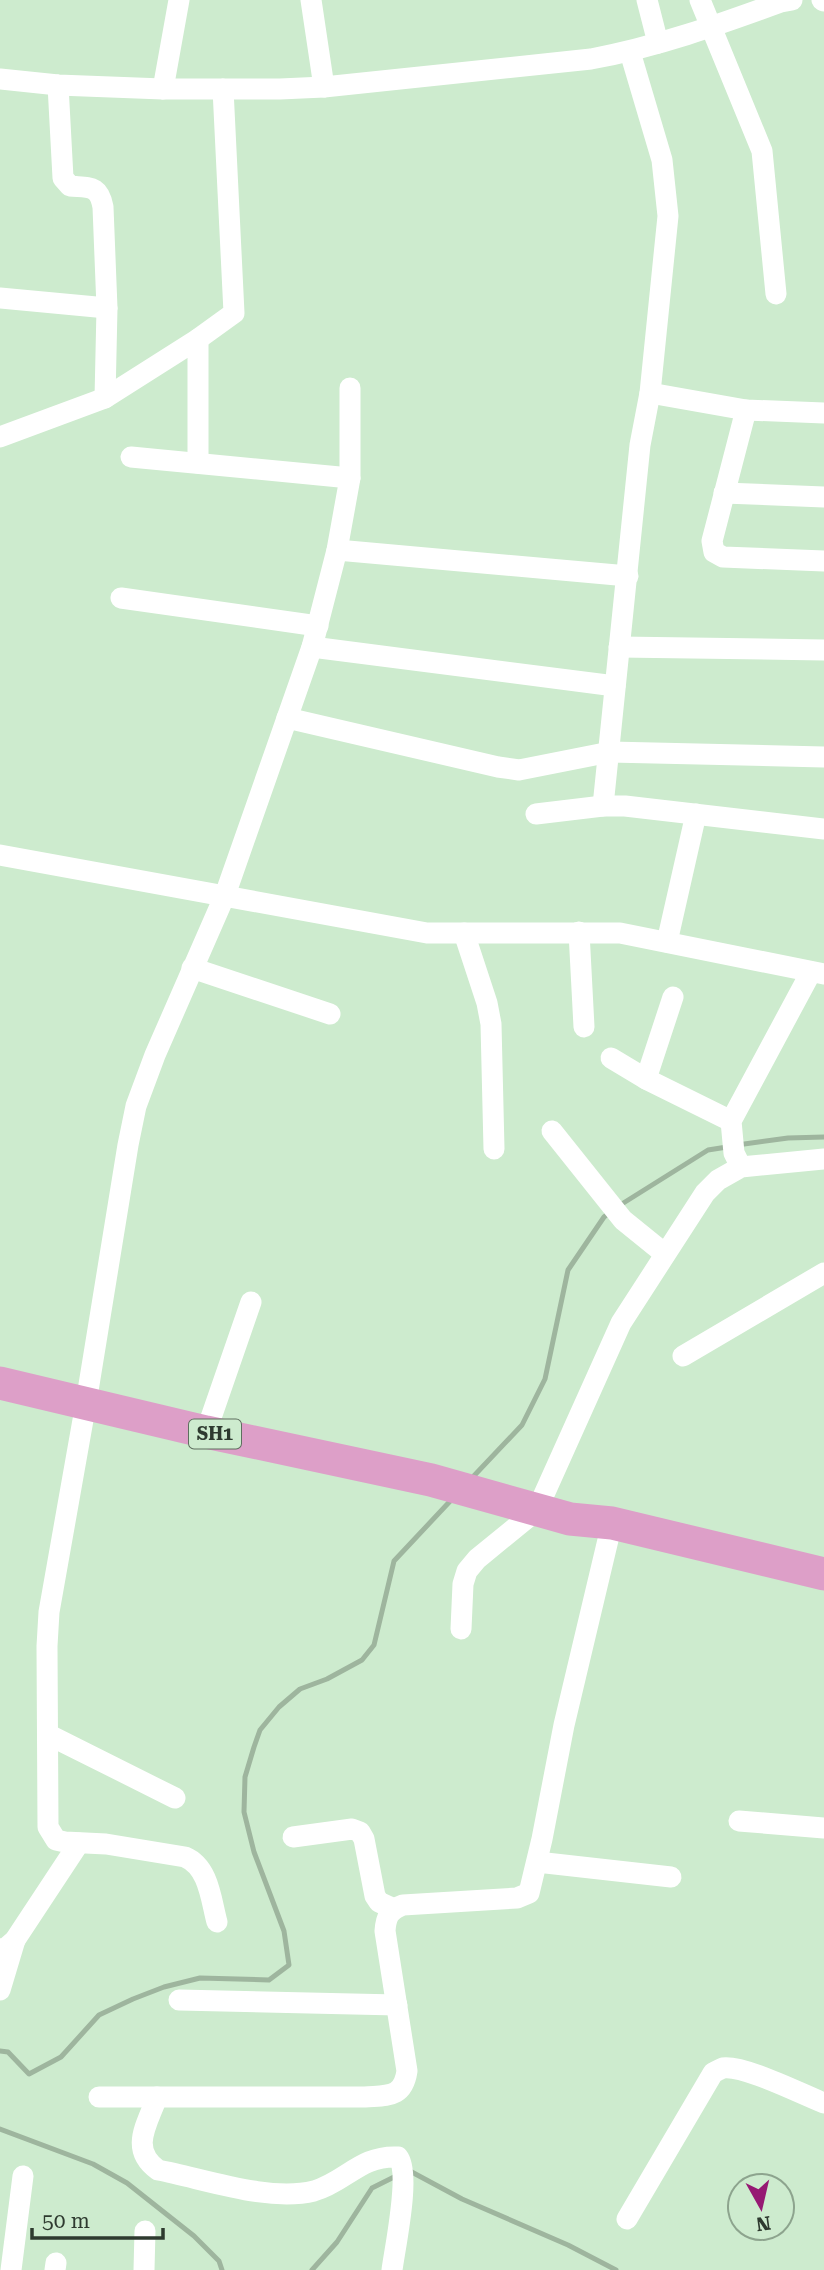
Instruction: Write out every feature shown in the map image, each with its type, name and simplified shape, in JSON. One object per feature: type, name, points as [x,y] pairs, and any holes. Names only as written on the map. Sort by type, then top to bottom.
[{"type":"main road","name":"SH1","points":[[0,1382],[206,1432],[431,1480],[537,1510]]},
{"type":"main road","points":[[537,1510],[824,1592]]},
{"type":"main road","points":[[610,1531],[824,1574]]},
{"type":"street","points":[[163,89],[179,0]]},
{"type":"street","points":[[311,0],[324,87]]},
{"type":"street","points":[[647,0],[658,43]]},
{"type":"street","points":[[700,0],[762,151],[776,294]]},
{"type":"street","points":[[0,79],[58,85],[163,89],[324,87],[591,59],[630,52],[792,0]]},
{"type":"street","points":[[603,806],[640,445],[650,393],[668,216],[662,160],[630,52]]},
{"type":"street","points":[[58,85],[63,178],[70,186],[94,189],[101,195],[107,308],[106,398]]},
{"type":"street","points":[[0,437],[106,398],[234,313],[223,89]]},
{"type":"street","points":[[0,298],[107,308]]},
{"type":"street","points":[[198,339],[198,463]]},
{"type":"street","points":[[217,1922],[203,1872],[194,1861],[185,1857],[106,1844],[56,1840],[48,1827],[49,1612],[136,1106],[155,1055],[225,895],[312,648],[337,550],[351,478],[350,388]]},
{"type":"street","points":[[650,393],[746,410],[824,413]]},
{"type":"street","points":[[746,410],[712,541],[713,552],[723,557],[824,561]]},
{"type":"street","points":[[131,457],[351,478]]},
{"type":"street","points":[[724,493],[824,497]]},
{"type":"street","points":[[337,550],[628,576]]},
{"type":"street","points":[[121,598],[318,626]]},
{"type":"street","points":[[619,647],[824,650]]},
{"type":"street","points":[[312,648],[615,686]]},
{"type":"street","points":[[287,718],[498,767],[519,769],[610,752],[824,757]]},
{"type":"street","points":[[536,814],[625,806],[824,829]]},
{"type":"street","points":[[667,942],[696,814]]},
{"type":"street","points":[[0,855],[427,933],[620,933],[817,973],[730,1126],[738,1160]]},
{"type":"street","points":[[579,932],[584,1027]]},
{"type":"street","points":[[464,933],[491,1024],[494,1149]]},
{"type":"street","points":[[192,968],[330,1014]]},
{"type":"street","points":[[646,1079],[673,997]]},
{"type":"street","points":[[611,1058],[730,1126]]},
{"type":"street","points":[[552,1131],[617,1212],[665,1254]]},
{"type":"street","points":[[461,1629],[463,1584],[467,1571],[477,1559],[537,1510],[621,1323],[705,1193],[738,1160],[823,1162]]},
{"type":"street","points":[[683,1356],[824,1273]]},
{"type":"street","points":[[206,1432],[251,1302]]},
{"type":"street","points":[[99,2097],[388,2095],[398,2092],[405,2084],[407,2071],[385,1931],[386,1918],[394,1909],[412,1904],[517,1898],[528,1893],[610,1531]]},
{"type":"street","points":[[48,1735],[176,1798]]},
{"type":"street","points":[[739,1821],[824,1828]]},
{"type":"street","points":[[293,1837],[352,1829],[359,1832],[364,1839],[375,1896],[379,1902],[394,1909]]},
{"type":"street","points":[[0,1990],[7,1944],[79,1843]]},
{"type":"street","points":[[537,1862],[671,1877]]},
{"type":"street","points":[[179,2000],[397,2005]]},
{"type":"street","points":[[627,2218],[713,2073],[721,2068],[765,2079],[824,2103]]},
{"type":"street","points":[[157,2097],[141,2144],[145,2158],[158,2170],[278,2195],[317,2190],[374,2158],[398,2157],[403,2164],[402,2194],[392,2270]]},
{"type":"street","points":[[10,2270],[23,2176]]},
{"type":"street","points":[[144,2270],[145,2231]]},
{"type":"waterway","points":[[737,1145],[788,1138],[824,1137]]},
{"type":"waterway","points":[[617,1207],[708,1150],[727,1147]]},
{"type":"waterway","points":[[470,1480],[522,1425],[545,1379],[568,1270],[609,1213]]},
{"type":"waterway","points":[[0,2051],[8,2052],[29,2074],[61,2057],[99,2015],[133,1999],[164,1987],[200,1978],[269,1980],[289,1965],[284,1931],[254,1852],[244,1812],[245,1777],[254,1747],[260,1730],[279,1707],[300,1689],[327,1679],[362,1660],[374,1645],[394,1561],[454,1497]]},
{"type":"waterway","points":[[0,2129],[93,2164],[127,2183],[194,2236],[219,2261],[222,2270]]},
{"type":"waterway","points":[[408,2170],[462,2199],[568,2245],[616,2270]]},
{"type":"waterway","points":[[312,2270],[337,2242],[372,2188],[396,2176]]}]
